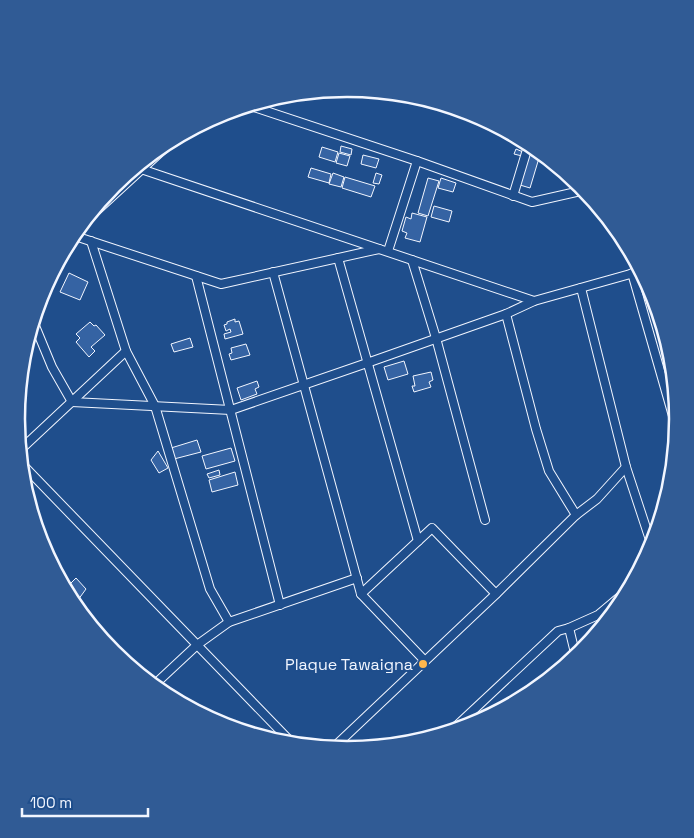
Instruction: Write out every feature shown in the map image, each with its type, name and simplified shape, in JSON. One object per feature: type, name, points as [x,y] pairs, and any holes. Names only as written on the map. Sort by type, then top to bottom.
[{"type":"street","points":[[260,109],[532,202],[576,192]]},
{"type":"street","points":[[513,196],[526,151]]},
{"type":"street","points":[[388,251],[416,161]]},
{"type":"street","points":[[144,170],[534,301]]},
{"type":"street","points":[[81,238],[221,284],[379,249]]},
{"type":"street","points":[[91,241],[126,351],[155,406],[210,589],[229,622]]},
{"type":"street","points":[[338,258],[418,540]]},
{"type":"street","points":[[412,260],[436,338],[485,520]]},
{"type":"street","points":[[273,272],[362,594],[425,661]]},
{"type":"street","points":[[72,402],[231,410],[506,314],[534,301],[632,273],[668,399]]},
{"type":"street","points":[[196,276],[280,604]]},
{"type":"street","points":[[581,288],[626,466],[648,533]]},
{"type":"street","points":[[506,314],[536,430],[549,471],[576,516]]},
{"type":"street","points":[[37,331],[52,367],[72,402]]},
{"type":"street","points":[[26,445],[126,351]]},
{"type":"street","points":[[341,741],[576,516],[597,499],[626,466]]},
{"type":"street","points":[[30,472],[285,735]]},
{"type":"street","points":[[362,594],[432,528],[496,594]]},
{"type":"street","points":[[159,680],[197,645],[229,622],[357,578]]},
{"type":"street","points":[[465,718],[558,631],[598,615],[609,606]]},
{"type":"street","points":[[569,628],[574,648]]},
{"type":"building","points":[[341,146],[352,149],[351,155],[340,152]]},
{"type":"building","points":[[322,147],[338,152],[335,162],[319,157]]},
{"type":"building","points":[[516,149],[523,152],[522,156],[514,154]]},
{"type":"building","points":[[339,153],[350,156],[347,166],[336,163]]},
{"type":"building","points":[[363,155],[379,159],[376,168],[361,164]]},
{"type":"building","points":[[529,155],[533,156],[538,160],[530,188],[520,185]]},
{"type":"building","points":[[311,168],[331,174],[329,183],[308,177]]},
{"type":"building","points":[[333,173],[344,177],[341,187],[329,184]]},
{"type":"building","points":[[376,173],[382,175],[379,184],[373,183]]},
{"type":"building","points":[[345,177],[375,186],[371,197],[342,188]]},
{"type":"building","points":[[428,178],[439,181],[428,216],[418,213]]},
{"type":"building","points":[[441,178],[456,183],[453,192],[438,188]]},
{"type":"building","points":[[434,206],[452,211],[449,222],[431,217]]},
{"type":"building","points":[[412,213],[427,217],[420,242],[405,238],[407,233],[402,231],[406,217],[411,219]]},
{"type":"building","points":[[69,273],[88,282],[80,300],[60,292]]},
{"type":"building","points":[[235,319],[235,322],[239,321],[243,334],[225,339],[224,334],[231,332],[230,329],[226,331],[224,325]]},
{"type":"building","points":[[90,322],[94,326],[96,325],[105,335],[91,347],[95,351],[89,357],[76,342],[80,338],[76,334]]},
{"type":"building","points":[[190,338],[193,347],[174,352],[171,344]]},
{"type":"building","points":[[246,344],[250,355],[231,360],[229,354],[232,353],[231,348]]},
{"type":"building","points":[[404,361],[408,374],[388,380],[384,367]]},
{"type":"building","points":[[431,372],[433,380],[429,382],[431,387],[414,392],[412,386],[415,386],[413,376]]},
{"type":"building","points":[[257,381],[259,387],[255,389],[257,394],[241,400],[237,388]]},
{"type":"building","points":[[197,440],[201,452],[174,459],[171,448]]},
{"type":"building","points":[[231,448],[235,461],[206,469],[202,456]]},
{"type":"building","points":[[158,451],[168,468],[159,473],[151,460]]},
{"type":"building","points":[[219,470],[220,475],[209,478],[207,474]]},
{"type":"building","points":[[235,472],[238,485],[212,492],[209,480]]},
{"type":"building","points":[[76,578],[86,589],[79,598],[79,598],[70,584]]},
{"type":"place","name":"Plaque Tawaigna","points":[[423,664]]}]
